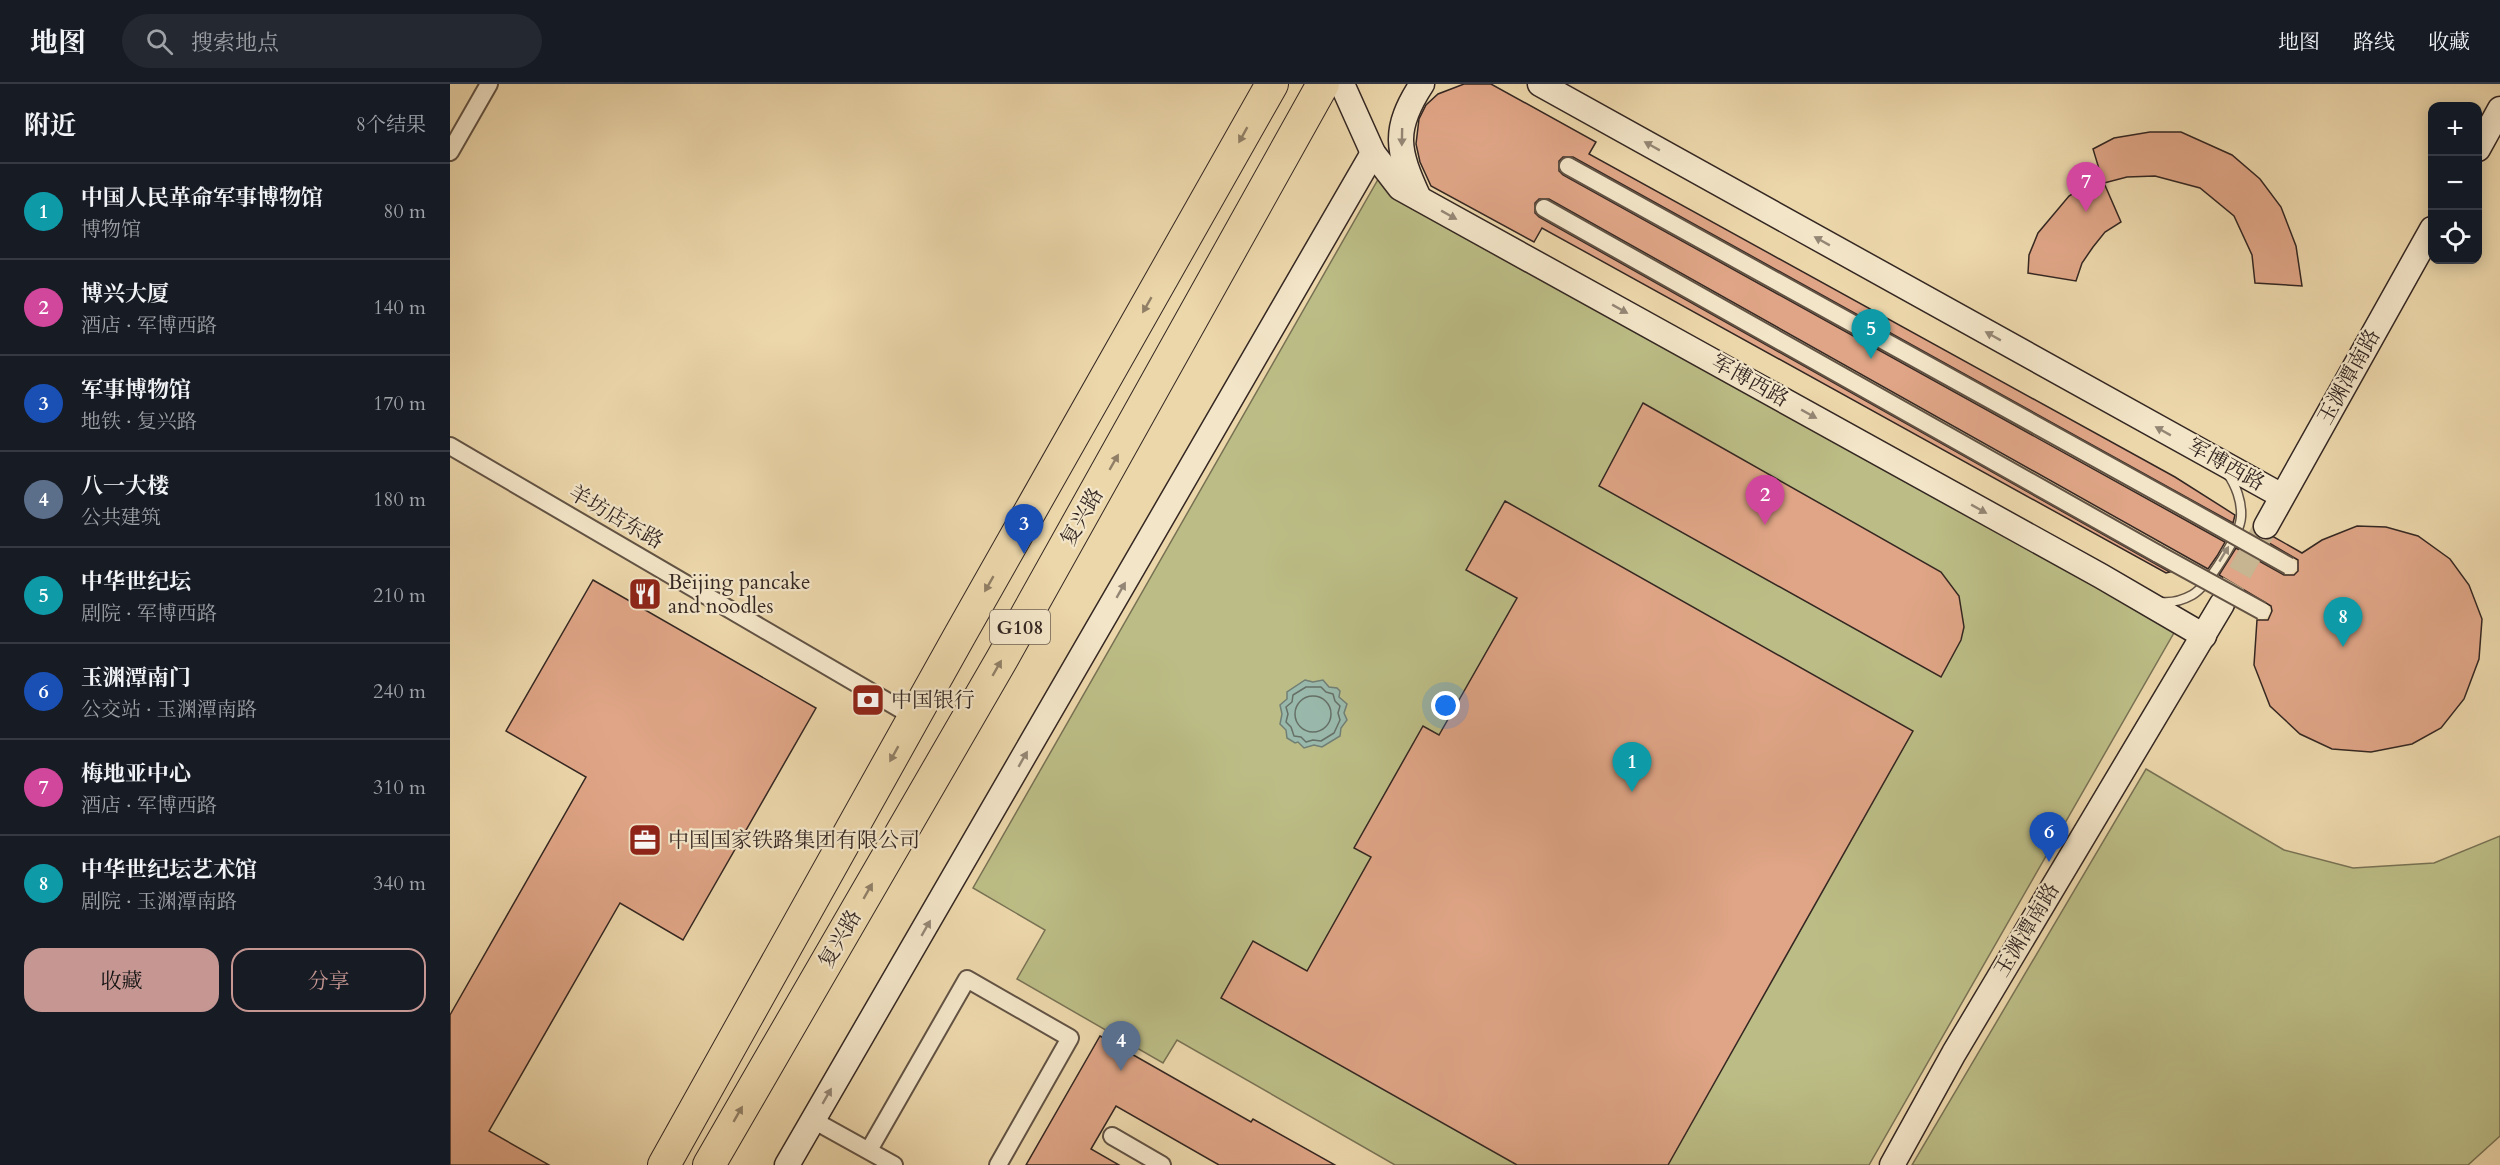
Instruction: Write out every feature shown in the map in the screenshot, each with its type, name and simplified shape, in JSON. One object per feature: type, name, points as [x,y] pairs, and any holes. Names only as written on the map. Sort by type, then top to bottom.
[{"type":"highway","name":"复兴路","points":[[664,1165],[1272,84]]},
{"type":"highway","name":"复兴路","points":[[709,1165],[1008,649],[1323,84]]},
{"type":"street","points":[[450,152],[489,84]]},
{"type":"street","name":"军博西路","points":[[1341,84],[1373,153],[1400,188],[2145,601],[2204,636]]},
{"type":"street","points":[[1419,198],[1403,163],[1400,135],[1406,109],[1422,84]]},
{"type":"street","name":"军博西路","points":[[1540,84],[2282,496]]},
{"type":"street","points":[[2482,142],[2500,109]]},
{"type":"street","points":[[787,1165],[1373,153]]},
{"type":"street","points":[[1568,166],[2289,566]]},
{"type":"street","points":[[1544,208],[2262,611]]},
{"type":"street","name":"玉渊潭南路","points":[[2266,526],[2428,238]]},
{"type":"street","name":"羊坊店东路","points":[[450,446],[914,717]]},
{"type":"street","name":"玉渊潭南路","points":[[1892,1165],[1954,1053],[2222,604]]},
{"type":"street","points":[[869,1150],[967,979],[1070,1038],[998,1165]]},
{"type":"street","points":[[813,1120],[894,1165]]},
{"type":"street","points":[[1112,1137],[1162,1165]]},
{"type":"lane","points":[[2145,601],[2169,603],[2193,594],[2208,581],[2229,548],[2241,518],[2240,497],[2230,477],[2214,459]]},
{"type":"green space","points":[[1380,176],[2175,631],[1869,1165],[1395,1165],[1177,1040],[1163,1063],[1017,979],[1045,930],[973,888]]},
{"type":"green space","points":[[2146,769],[2284,850],[2353,868],[2434,863],[2500,836],[2500,1136],[2468,1165],[1912,1165]]},
{"type":"water","points":[[1305,680],[1313,682],[1323,680],[1329,687],[1337,688],[1340,691],[1339,697],[1347,704],[1344,713],[1347,720],[1341,728],[1340,736],[1322,747],[1314,745],[1304,748],[1298,742],[1295,743],[1287,738],[1286,730],[1280,724],[1282,714],[1280,705],[1287,699],[1287,692]]},
{"type":"building","points":[[1464,84],[1491,84],[1596,142],[1589,154],[2175,477],[2235,515],[2233,523],[1573,157],[1563,157],[1559,161],[1559,171],[1563,175],[2225,542],[2217,556],[2208,569],[1549,199],[1539,199],[1535,203],[1535,213],[1539,217],[2170,572],[2166,573],[1542,228],[1534,242],[1431,186],[1420,162],[1416,144],[1419,119],[1426,105],[1438,94]]},
{"type":"building","points":[[2150,132],[2181,132],[2232,155],[2260,179],[2281,207],[2296,246],[2302,286],[2255,283],[2252,255],[2234,216],[2200,188],[2155,176],[2127,177],[2104,183],[2121,222],[2105,232],[2093,247],[2082,263],[2076,281],[2028,273],[2029,255],[2038,233],[2069,196],[2100,176],[2103,182],[2093,149],[2114,138]]},
{"type":"building","points":[[1643,403],[1941,572],[1959,596],[1964,627],[1961,640],[1941,677],[1599,486]]},
{"type":"building","points":[[1505,501],[1913,731],[1668,1165],[1517,1165],[1221,998],[1253,941],[1307,971],[1371,857],[1354,848],[1423,726],[1439,735],[1517,598],[1466,570]]},
{"type":"building","points":[[2357,526],[2386,527],[2418,536],[2450,559],[2469,585],[2482,619],[2479,659],[2464,699],[2441,728],[2412,744],[2371,752],[2332,749],[2300,734],[2270,706],[2254,665],[2257,620],[2268,620],[2272,611],[2271,606],[2219,575],[2236,548],[2284,575],[2294,575],[2298,571],[2298,560],[2264,540],[2274,537],[2302,553],[2322,540]]},
{"type":"building","name":"中国国家铁路集团有限公司","points":[[593,580],[816,708],[683,940],[620,903],[489,1131],[549,1165],[450,1165],[450,1015],[586,777],[506,731]]},
{"type":"building","points":[[1100,1036],[1251,1122],[1253,1119],[1335,1165],[1219,1165],[1116,1106],[1091,1149],[1119,1165],[1026,1165]]},
{"type":"tunnel","points":[[2222,604],[2266,526]]},
{"type":"place","name":"梅地亚中心","points":[[2086,212]]},
{"type":"place","name":"中华世纪坛","points":[[1871,359]]},
{"type":"place","name":"博兴大厦","points":[[1765,525]]},
{"type":"place","name":"军事博物馆","points":[[1024,554]]},
{"type":"place","name":"Beijing pancake and noodles","points":[[645,594]]},
{"type":"place","name":"中华世纪坛艺术馆","points":[[2343,647]]},
{"type":"place","name":"中国银行","points":[[868,700]]},
{"type":"place","name":"中国人民革命军事博物馆","points":[[1632,792]]},
{"type":"place","name":"中国国家铁路集团有限公司","points":[[645,840]]},
{"type":"place","name":"玉渊潭南门","points":[[2049,862]]},
{"type":"place","name":"八一大楼","points":[[1121,1071]]}]
